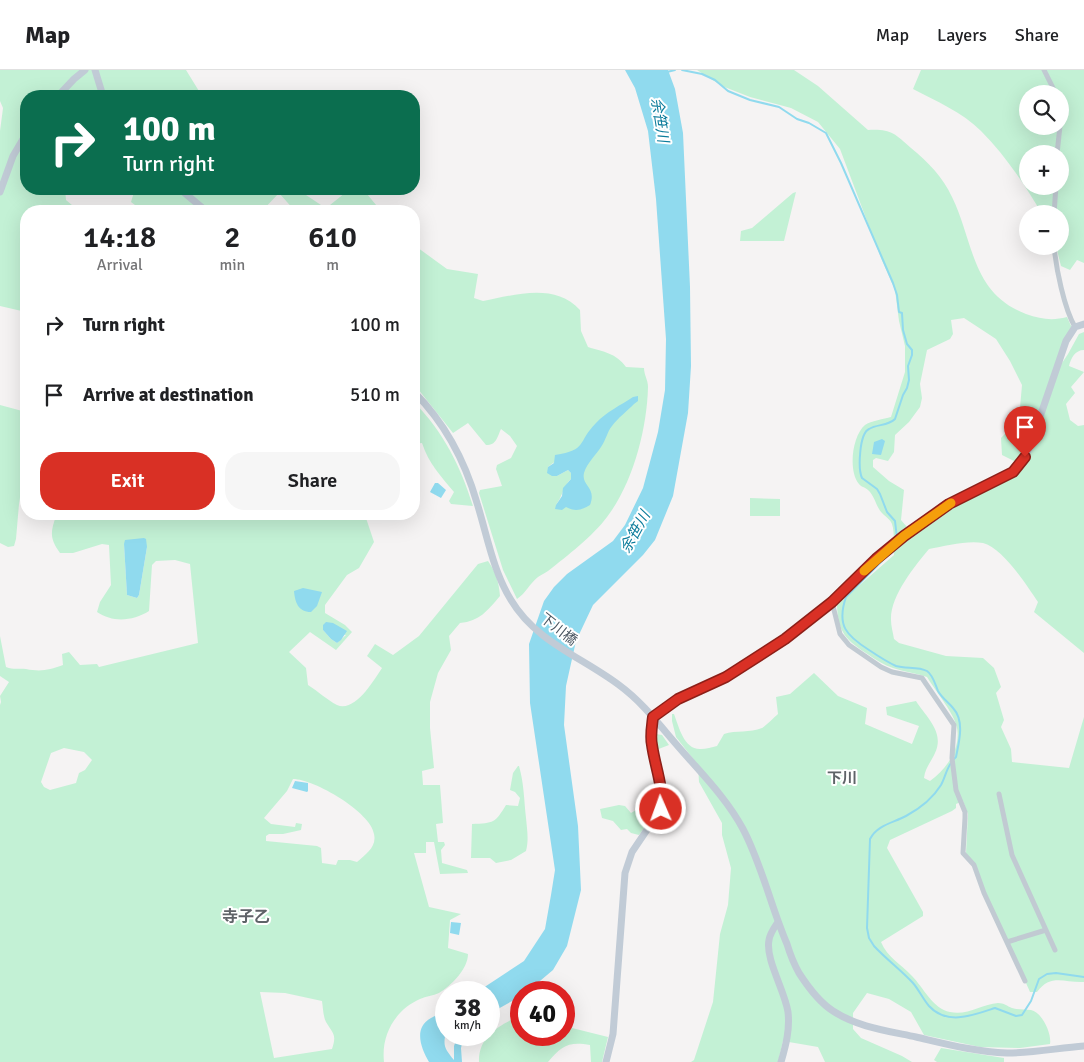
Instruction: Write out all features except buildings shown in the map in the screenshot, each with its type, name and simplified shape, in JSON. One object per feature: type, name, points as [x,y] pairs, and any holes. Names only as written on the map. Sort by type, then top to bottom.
[{"type":"street","points":[[64,90],[85,70]]},
{"type":"street","points":[[95,70],[101,90]]},
{"type":"street","points":[[1044,70],[1052,85]]},
{"type":"street","points":[[0,192],[20,145]]},
{"type":"street","points":[[187,195],[199,205]]},
{"type":"street","points":[[1055,255],[1069,315],[1075,328]]},
{"type":"street","points":[[606,1062],[613,1034],[627,862],[661,809],[662,790],[652,746],[653,717],[678,699],[733,672],[785,639],[832,602],[876,559],[904,536],[949,504],[1013,472],[1025,457],[1030,446],[1066,341],[1075,328],[1084,324]]},
{"type":"street","name":"下川橋","points":[[420,399],[436,416],[461,458],[476,499],[496,569],[511,600],[518,610],[549,641],[621,686],[653,717],[715,789],[743,830],[799,974],[821,1002],[834,1012],[872,1027],[981,1051],[1030,1052],[1084,1046]]},
{"type":"street","points":[[832,602],[840,634],[849,645],[887,669],[922,678],[954,725],[952,758],[956,786],[965,818],[962,853],[974,865],[984,893],[1025,981]]},
{"type":"street","points":[[999,794],[1012,854],[1056,950]]},
{"type":"street","points":[[778,922],[768,942],[770,955],[788,1011],[789,1027],[781,1062]]},
{"type":"street","points":[[1007,942],[1046,930]]},
{"type":"green space","points":[[0,70],[186,70],[198,90],[20,90],[20,195],[66,195],[66,200],[72,205],[20,205],[20,311],[0,306],[0,131],[3,108],[0,101]]},
{"type":"green space","points":[[697,70],[794,70],[818,86],[868,130],[882,130],[896,135],[940,176],[952,197],[984,280],[994,293],[1008,305],[1026,314],[1046,319],[1067,317],[1072,328],[1062,363],[1079,334],[1084,332],[1084,350],[1078,351],[1074,355],[1069,366],[1084,372],[1071,387],[1075,393],[1066,404],[1070,420],[1078,426],[1084,425],[1084,653],[1034,612],[1038,602],[1021,578],[998,552],[991,546],[983,543],[964,543],[929,549],[899,591],[891,620],[894,639],[899,643],[946,656],[983,658],[994,668],[1001,687],[996,693],[1004,720],[1001,727],[1011,749],[1012,762],[1069,768],[1084,717],[1084,982],[1058,980],[1047,983],[1037,992],[1030,992],[972,861],[966,853],[968,814],[963,801],[956,804],[956,808],[952,811],[890,840],[887,848],[923,912],[923,916],[881,942],[887,952],[912,976],[938,1007],[956,1013],[998,1003],[1014,1009],[1031,1010],[1039,1015],[1045,1024],[1050,1044],[1020,1048],[980,1047],[924,1035],[911,1012],[889,999],[867,993],[853,1013],[853,1029],[861,1038],[912,1062],[825,1062],[818,1047],[783,1041],[778,1062],[691,1062],[694,1060],[713,1002],[720,934],[728,905],[731,868],[722,835],[722,823],[699,782],[698,765],[676,737],[672,714],[674,714],[683,737],[690,746],[701,749],[717,746],[724,734],[764,727],[778,714],[776,697],[790,694],[814,673],[838,696],[867,708],[865,724],[912,744],[919,726],[887,715],[886,707],[916,701],[933,725],[938,738],[935,753],[924,778],[930,781],[942,770],[952,756],[958,732],[951,713],[927,677],[901,671],[877,661],[849,640],[839,623],[837,605],[894,555],[892,524],[880,511],[870,492],[859,484],[853,471],[853,454],[857,437],[865,425],[891,417],[905,372],[905,346],[899,321],[895,290],[840,149],[818,122],[791,108],[750,97],[722,86]],"holes":[[[964,318],[996,339],[1022,385],[1019,419],[1001,438],[1002,455],[1016,462],[1028,444],[1038,440],[1020,471],[950,506],[915,530],[907,527],[901,520],[904,490],[889,481],[873,467],[873,460],[876,458],[888,461],[894,452],[895,435],[909,422],[920,407],[922,398],[920,384],[927,350],[950,339],[953,334],[951,320]]]},
{"type":"green space","points":[[921,70],[1084,70],[1084,263],[1077,260],[1070,270],[1061,266],[1058,255],[1069,255],[1069,205],[1037,205],[1031,195],[1069,195],[1069,145],[1019,145],[1019,178],[998,150],[974,124],[913,89]]},
{"type":"green space","points":[[796,192],[784,241],[740,241],[741,231],[752,228]]},
{"type":"green space","points":[[133,195],[277,195],[268,205],[135,205],[131,202]]},
{"type":"green space","points":[[281,195],[306,195],[321,205],[290,205]]},
{"type":"green space","points":[[342,195],[368,195],[376,205],[330,205]]},
{"type":"green space","points":[[420,249],[447,269],[478,274],[474,298],[483,301],[521,294],[546,293],[570,301],[580,310],[581,331],[588,347],[614,356],[626,367],[644,368],[648,387],[645,420],[637,455],[616,503],[607,517],[587,538],[548,571],[535,579],[517,599],[503,570],[479,493],[480,490],[502,486],[496,469],[497,465],[511,458],[517,446],[510,436],[501,429],[495,442],[490,445],[486,445],[468,423],[453,433],[420,392]],"holes":[[[584,449],[582,479],[556,505],[571,479],[571,473],[568,470],[557,476],[548,467]]]},
{"type":"green space","points":[[0,405],[20,410],[20,498],[14,546],[8,547],[0,543]]},
{"type":"green space","points":[[420,409],[450,450],[463,477],[473,506],[451,504],[449,501],[454,492],[432,463],[422,443],[420,443]]},
{"type":"green space","points":[[750,498],[780,499],[780,516],[750,516]]},
{"type":"green space","points":[[55,520],[367,520],[374,542],[359,568],[347,575],[325,605],[325,613],[345,625],[352,632],[336,650],[310,632],[289,652],[306,668],[308,685],[333,703],[344,706],[357,700],[363,694],[382,668],[367,656],[375,644],[393,655],[419,636],[478,564],[488,561],[491,565],[497,578],[500,596],[478,618],[460,623],[449,636],[451,650],[438,673],[430,702],[430,728],[434,768],[422,771],[423,785],[440,785],[443,823],[436,824],[438,842],[444,842],[445,845],[441,850],[442,863],[467,870],[468,873],[440,874],[434,842],[426,842],[426,853],[414,853],[429,907],[461,914],[450,920],[448,948],[468,954],[467,960],[462,971],[454,981],[435,981],[435,994],[411,1004],[397,1017],[387,1033],[384,1062],[0,1062],[0,696],[9,682],[0,676],[0,636],[6,667],[36,670],[63,665],[62,654],[69,652],[80,665],[97,664],[99,667],[198,643],[190,564],[175,560],[156,561],[152,565],[149,611],[130,619],[110,618],[97,612],[100,602],[111,585],[109,545],[102,544],[73,553],[60,553],[54,544],[52,536]],"holes":[[[124,544],[147,547],[139,595],[137,598],[127,595]],[[323,630],[346,635],[337,643]],[[64,748],[84,752],[92,760],[85,770],[79,773],[76,783],[50,790],[44,787],[41,782],[51,753]],[[293,779],[314,784],[340,798],[353,807],[371,825],[374,843],[370,850],[357,862],[338,860],[336,865],[322,863],[321,848],[317,846],[266,841],[266,836],[269,834],[283,834],[301,830],[302,824],[296,823],[295,827],[271,824],[264,818],[287,791]],[[260,992],[285,993],[322,1001],[325,1020],[334,1037],[332,1049],[274,1058]]]},
{"type":"green space","points":[[656,734],[662,735],[669,745],[656,750],[654,740]]},
{"type":"green space","points":[[518,766],[521,772],[524,792],[528,834],[526,851],[511,860],[496,863],[490,858],[471,858],[472,824],[493,821],[506,805],[518,806],[520,798],[515,792],[510,790],[513,773]]},
{"type":"green space","points":[[619,805],[625,806],[631,813],[638,809],[653,816],[639,835],[631,833],[627,829],[621,830],[613,821],[602,818],[600,809]]},
{"type":"green space","points":[[510,1020],[510,1046],[566,1046],[548,1062],[479,1062],[482,1046],[500,1046],[500,1026]]},
{"type":"green space","points":[[575,1029],[608,1037],[602,1062],[591,1062],[590,1045],[576,1044]]},
{"type":"green space","points":[[941,1048],[1004,1058],[1004,1062],[937,1062],[934,1060]]},
{"type":"water","name":"余笹川","points":[[625,70],[668,70],[675,89],[683,133],[690,287],[691,366],[688,413],[673,496],[655,540],[643,555],[593,605],[576,641],[566,686],[564,725],[578,826],[581,890],[567,946],[553,970],[540,981],[510,981],[510,1002],[500,1008],[500,981],[494,981],[524,961],[545,929],[555,870],[530,703],[529,644],[544,601],[554,587],[567,574],[613,541],[625,525],[643,488],[658,432],[665,390],[666,339],[656,199],[648,131],[635,88]]},
{"type":"water","points":[[638,396],[638,401],[610,428],[603,444],[585,469],[585,481],[592,494],[590,505],[578,510],[566,507],[562,510],[555,509],[562,496],[563,488],[571,479],[571,473],[568,470],[557,476],[552,476],[547,473],[548,467],[554,463],[555,455],[573,451],[581,444],[600,419],[633,397]]},
{"type":"water","points":[[882,439],[885,441],[881,455],[872,454],[874,442]]},
{"type":"water","points":[[435,483],[438,483],[446,490],[441,498],[430,492]]},
{"type":"water","points":[[146,539],[147,547],[137,598],[127,595],[124,544],[125,540]]},
{"type":"water","points":[[303,588],[322,592],[317,606],[311,612],[300,608],[295,599],[294,591]]},
{"type":"water","points":[[326,622],[333,623],[347,631],[337,643],[323,630],[323,625]]},
{"type":"water","points":[[295,781],[308,783],[308,791],[292,788]]},
{"type":"water","points":[[451,922],[461,923],[459,935],[450,933]]},
{"type":"water","points":[[435,1016],[435,1046],[445,1046],[454,1060],[454,1046],[461,1046],[462,1062],[429,1062],[421,1045],[420,1033],[425,1022]]},
{"type":"waterway","points":[[667,72],[675,70]]},
{"type":"waterway","points":[[682,70],[702,74],[715,80],[728,91],[750,100],[779,107],[797,119],[809,123],[826,133],[841,163],[893,283],[899,312],[902,313],[903,330],[907,344],[912,350],[908,366],[909,380],[895,419],[889,423],[869,429],[863,438],[860,452],[862,478],[877,489],[880,494],[887,512],[895,521],[897,538]]},
{"type":"waterway","points":[[898,545],[846,597],[843,607],[843,623],[849,635],[886,661],[896,666],[923,669],[931,675],[938,691],[957,713],[959,719],[960,738],[954,759]]},
{"type":"waterway","points":[[951,763],[941,785],[930,799],[911,813],[881,827],[870,839],[867,928],[869,938],[874,946],[913,983],[929,1006],[944,1016],[970,1016],[995,1008],[1016,1016],[1022,1015],[1031,1001],[1039,979],[1047,974],[1056,973],[1084,977]]},
{"type":"slow traffic","points":[[864,571],[889,547],[951,503]]},
{"type":"district","name":"下川","points":[[842,778]]},
{"type":"district","name":"寺子乙","points":[[246,916]]},
{"type":"route","points":[[661,809],[662,790],[652,746],[653,717],[678,699],[726,677],[785,639],[832,602],[889,547],[949,504],[1013,472],[1025,457]]}]
